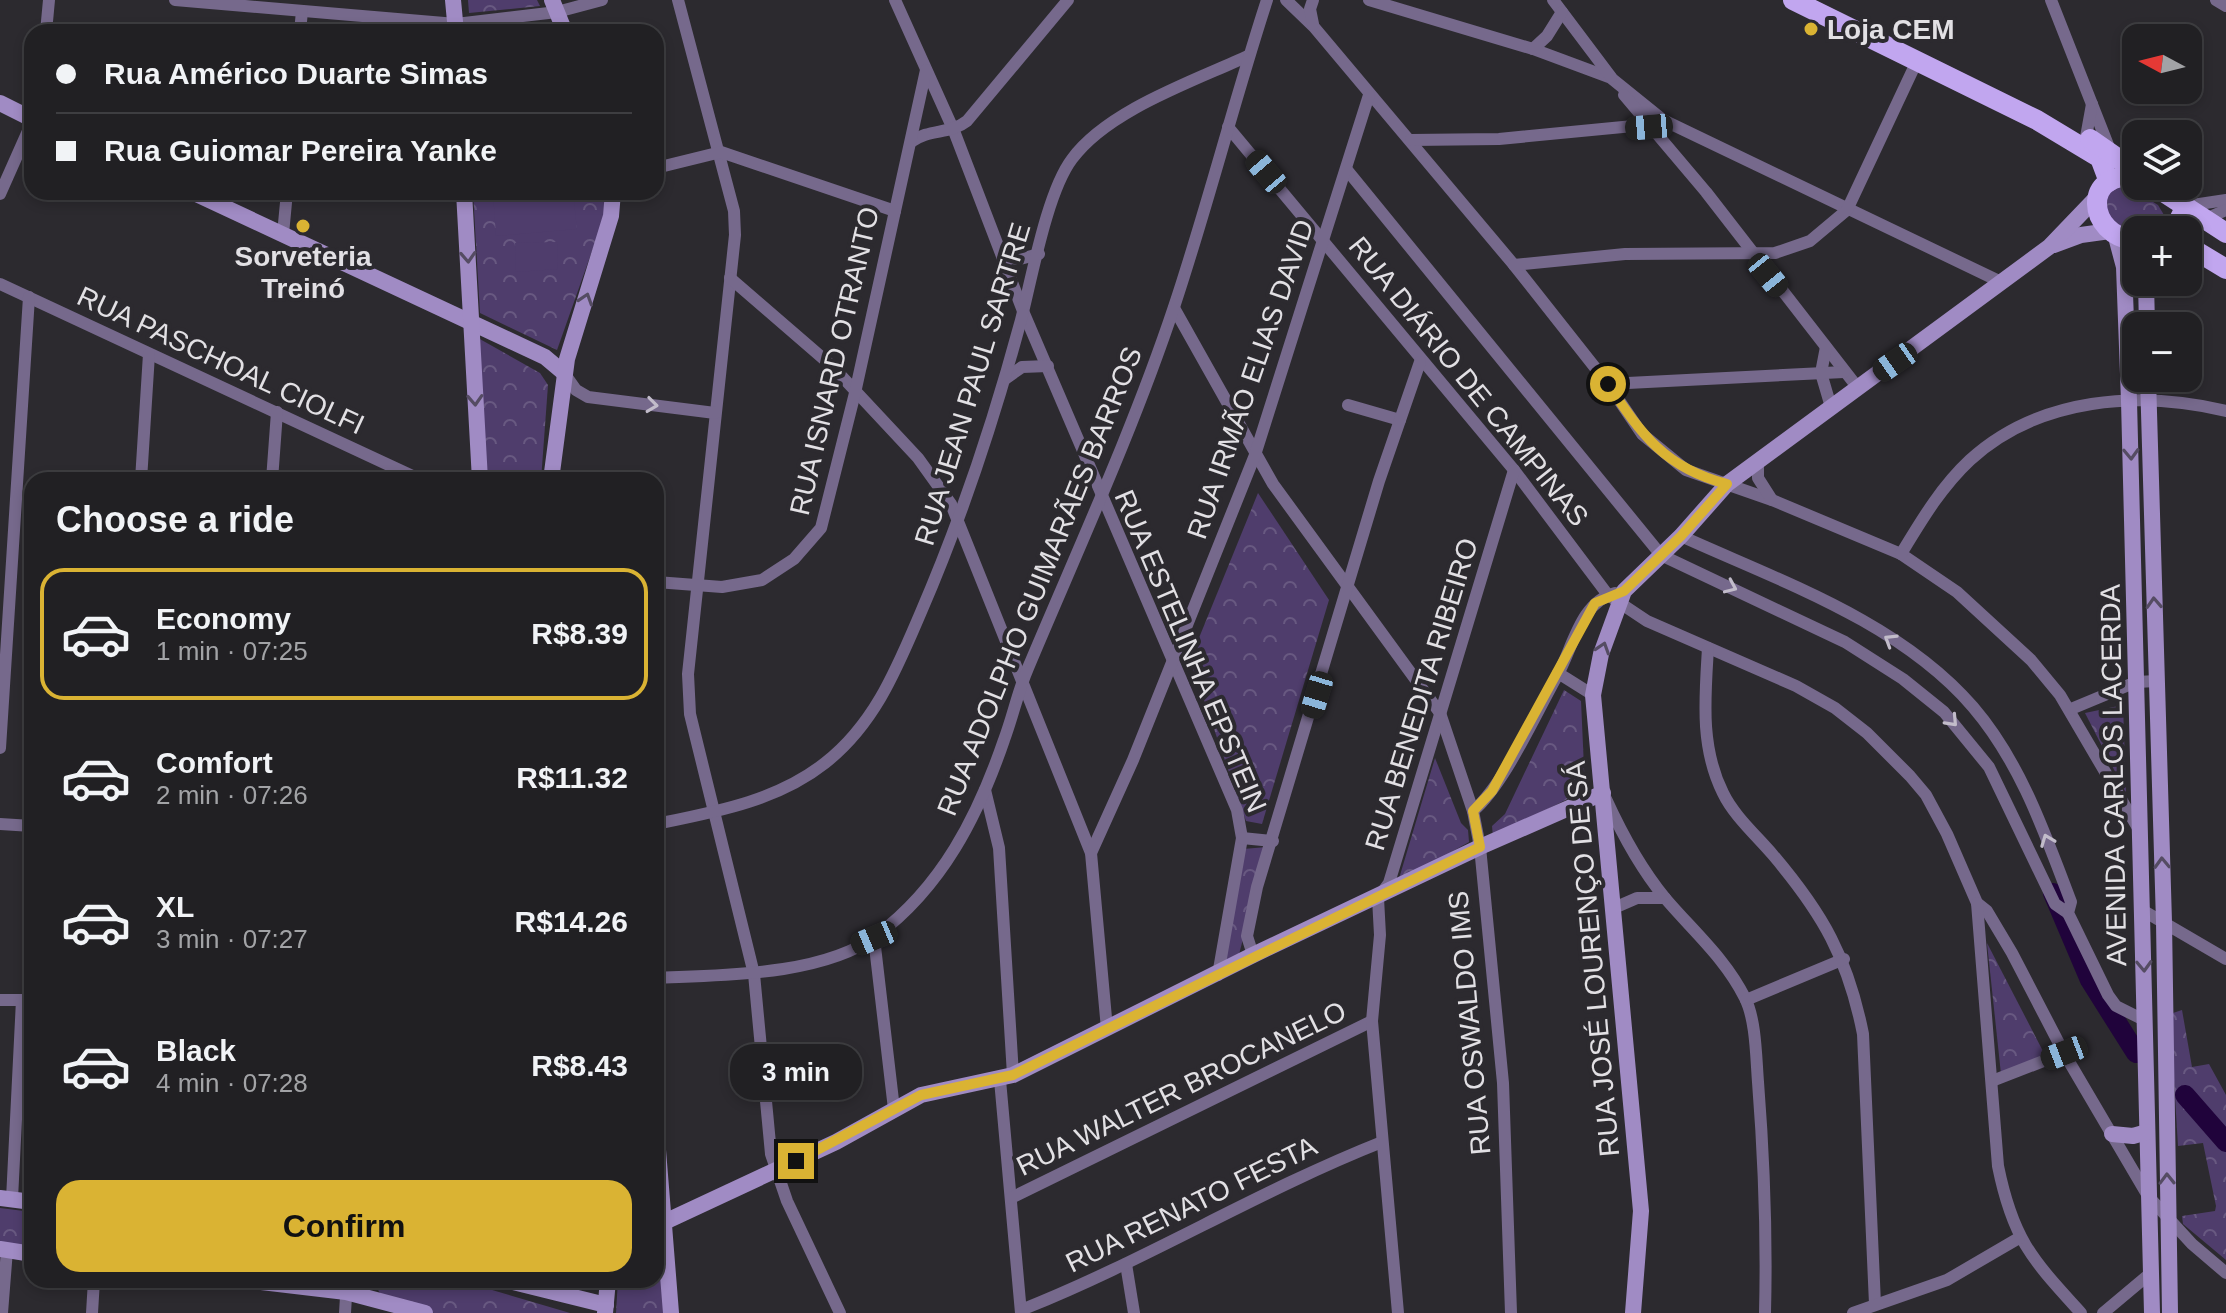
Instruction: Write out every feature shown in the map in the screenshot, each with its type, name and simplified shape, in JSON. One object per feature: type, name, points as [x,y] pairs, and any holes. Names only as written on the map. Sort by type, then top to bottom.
[{"type":"main road","points":[[453,0],[456,24]]},
{"type":"main road","points":[[1793,0],[2037,120],[2100,158],[2102,190],[2097,211],[2121,236]]},
{"type":"main road","points":[[0,103],[24,116]]},
{"type":"main road","points":[[2037,120],[2086,137],[2122,160]]},
{"type":"main road","points":[[1617,596],[1681,536],[1727,484],[2049,247],[2102,190],[2122,178]]},
{"type":"main road","points":[[209,200],[545,357],[564,373]]},
{"type":"main road","points":[[464,200],[480,472]]},
{"type":"main road","points":[[552,472],[564,373],[611,216],[612,200]]},
{"type":"main road","points":[[2176,200],[2226,232]]},
{"type":"main road","points":[[2181,216],[2186,206]]},
{"type":"main road","points":[[2226,211],[2223,219],[2226,232]]},
{"type":"main road","points":[[2049,247],[2081,235],[2121,236]]},
{"type":"main road","name":"AVENIDA CARLOS LACERDA","points":[[2121,236],[2129,401],[2152,1313]]},
{"type":"main road","points":[[2202,254],[2226,269]]},
{"type":"main road","name":"AVENIDA CARLOS LACERDA","points":[[2149,392],[2164,922],[2170,1313]]},
{"type":"main road","name":"RUA JOSÉ LOURENÇO DE SÁ","points":[[1617,596],[1597,665],[1593,695],[1641,1211],[1633,1313]]},
{"type":"main road","points":[[664,1223],[777,1170],[921,1095],[1006,1078],[1253,955],[1480,847],[1603,793]]},
{"type":"main road","points":[[2112,1134],[2129,1136],[2147,1132]]},
{"type":"main road","points":[[664,1203],[668,1208],[686,1214]]},
{"type":"main road","points":[[3,1250],[24,1253]]},
{"type":"main road","points":[[664,1262],[671,1313]]},
{"type":"main road","points":[[353,1288],[425,1313]]},
{"type":"main road","points":[[533,1288],[606,1309],[607,1288]]},
{"type":"street","points":[[47,24],[49,0]]},
{"type":"street","points":[[175,0],[272,3],[302,11],[420,24]]},
{"type":"street","points":[[474,24],[555,6],[602,0]]},
{"type":"street","points":[[678,0],[721,152],[734,211],[730,278],[688,674],[690,714],[754,974],[767,1126],[777,1170],[787,1201],[840,1313]]},
{"type":"street","name":"RUA ESTELINHA EPSTEIN","points":[[895,0],[954,131],[1023,311],[1231,796],[1242,838],[1218,975]]},
{"type":"street","points":[[911,142],[923,133],[954,131],[994,90],[1068,0]]},
{"type":"street","name":"RUA ADOLPHO GUIMARÃES BARROS","points":[[664,978],[754,974],[831,956],[874,938],[917,900],[941,873],[985,790],[1022,682],[1101,496],[1174,308],[1267,0]]},
{"type":"street","points":[[1286,0],[1314,27],[1514,265],[1608,384],[1642,434],[1662,453],[1697,475],[1772,500],[1901,554],[1957,592],[2009,638],[2071,709],[2138,828]]},
{"type":"street","points":[[1313,0],[1310,9],[1314,27]]},
{"type":"street","points":[[1369,0],[1533,49],[1611,78],[1663,120],[2001,282]]},
{"type":"street","points":[[1553,0],[1649,127],[1706,192],[1748,251],[1858,388]]},
{"type":"street","points":[[2051,0],[2111,151]]},
{"type":"street","points":[[2216,0],[2226,6]]},
{"type":"street","points":[[301,24],[302,11]]},
{"type":"street","points":[[1533,49],[1547,36],[1562,12]]},
{"type":"street","name":"RUA JEAN PAUL SARTRE","points":[[664,822],[714,812],[780,791],[822,766],[849,744],[888,688],[959,525],[1005,379],[1061,178],[1088,139],[1126,115],[1248,56]]},
{"type":"street","points":[[1514,265],[1625,254],[1775,253],[1802,245],[1847,210],[1917,61]]},
{"type":"street","name":"RUA ISNARD OTRANTO","points":[[664,583],[733,586],[762,580],[779,572],[809,546],[821,528],[855,393],[926,70]]},
{"type":"street","name":"RUA IRMÃO ELIAS DAVID","points":[[1091,853],[1172,663],[1255,455],[1369,95]]},
{"type":"street","points":[[2086,137],[2092,104]]},
{"type":"street","points":[[1411,140],[1499,139],[1649,127],[1663,120]]},
{"type":"street","name":"RUA DIÁRIO DE CAMPINAS","points":[[1228,127],[1617,596]]},
{"type":"street","points":[[0,194],[24,138]]},
{"type":"street","points":[[664,166],[721,152],[895,211]]},
{"type":"street","points":[[1347,170],[1661,555],[1845,642],[1932,701],[1961,729],[1989,767],[2055,904],[2068,913],[2108,995],[2116,1006],[2146,1021]]},
{"type":"street","points":[[283,234],[286,200]]},
{"type":"street","points":[[2186,206],[2226,200]]},
{"type":"street","points":[[2202,221],[2226,211]]},
{"type":"street","points":[[1002,257],[1020,259],[1039,254]]},
{"type":"street","points":[[730,278],[833,367],[918,458],[943,492],[1091,853],[1107,1029]]},
{"type":"street","name":"RUA PASCHOAL CIOLFI","points":[[0,284],[277,412],[395,472]]},
{"type":"street","points":[[0,748],[29,297]]},
{"type":"street","name":"RUA OSWALDO IMS","points":[[1174,308],[1255,455],[1440,713],[1473,811],[1480,847],[1503,1083],[1511,1313]]},
{"type":"street","points":[[1826,347],[1821,373],[1831,407]]},
{"type":"street","points":[[142,472],[149,354]]},
{"type":"street","points":[[1253,955],[1247,936],[1257,887],[1420,362]]},
{"type":"street","points":[[1005,379],[1022,367],[1048,366]]},
{"type":"street","points":[[1608,384],[1844,372]]},
{"type":"street","points":[[564,373],[576,390],[588,397],[715,413]]},
{"type":"street","points":[[558,418],[568,407],[588,397]]},
{"type":"street","points":[[1901,554],[1949,483],[1996,440],[2055,411],[2129,401],[2185,402],[2226,411]]},
{"type":"street","points":[[1348,405],[1400,420]]},
{"type":"street","points":[[273,472],[277,412]]},
{"type":"street","points":[[1758,461],[1758,478],[1772,500]]},
{"type":"street","name":"RUA BENEDITA RIBEIRO","points":[[1398,1313],[1372,1021],[1380,935],[1378,898],[1389,883],[1514,470]]},
{"type":"street","points":[[1681,536],[1806,593],[1876,631],[1934,669],[1972,706],[1999,743],[2034,804],[2071,902],[2068,913]]},
{"type":"street","points":[[1473,811],[1492,791],[1558,673],[1581,622],[1595,603],[1617,596],[1708,648],[1823,701],[1883,748],[1926,795],[1977,903],[1998,1166],[2006,1206],[2019,1238],[2081,1313]]},
{"type":"street","points":[[1708,648],[1704,715],[1712,767],[1723,795],[1826,925],[1844,959],[1863,1034],[1875,1304]]},
{"type":"street","points":[[1558,673],[1593,695]]},
{"type":"street","points":[[2071,709],[2136,682],[2157,681]]},
{"type":"street","points":[[985,790],[999,848],[1011,1198],[1021,1311]]},
{"type":"street","points":[[1603,793],[1642,866],[1665,898],[1707,941],[1746,1000],[1756,1060],[1764,1156],[1767,1233],[1765,1313]]},
{"type":"street","points":[[0,824],[24,826]]},
{"type":"street","points":[[1242,838],[1273,841]]},
{"type":"street","points":[[1614,908],[1637,898],[1665,898]]},
{"type":"street","points":[[1977,903],[1987,911],[2012,953],[2064,1053],[2148,1196],[2202,1253],[2226,1273]]},
{"type":"street","points":[[2142,910],[2226,959]]},
{"type":"street","points":[[874,938],[894,1109]]},
{"type":"street","points":[[1746,1000],[1844,959]]},
{"type":"street","points":[[0,1000],[24,1000]]},
{"type":"street","name":"RUA WALTER BROCANELO","points":[[1011,1198],[1372,1021]]},
{"type":"street","points":[[6,1198],[24,1028]]},
{"type":"street","points":[[1992,1081],[2064,1053]]},
{"type":"street","name":"RUA RENATO FESTA","points":[[1021,1311],[1126,1264],[1307,1171],[1382,1142]]},
{"type":"street","points":[[1853,1313],[1947,1280],[2019,1238]]},
{"type":"street","points":[[2,1313],[3,1250]]},
{"type":"street","points":[[1126,1264],[1134,1313]]},
{"type":"street","points":[[2103,1313],[2152,1272]]},
{"type":"street","points":[[92,1313],[94,1288]]},
{"type":"street","points":[[345,1313],[347,1288]]},
{"type":"green space","points":[[468,0],[537,0],[540,6],[469,13]]},
{"type":"green space","points":[[2122,186],[2122,200],[2150,200],[2158,205],[2164,216],[2122,216],[2122,227],[2105,213],[2104,194]]},
{"type":"green space","points":[[473,200],[606,200],[603,220],[557,350],[480,313]]},
{"type":"green space","points":[[494,200],[574,200],[577,229],[496,236]]},
{"type":"green space","points":[[557,242],[558,269],[516,272],[515,243]]},
{"type":"green space","points":[[478,338],[540,373],[548,385],[542,472],[486,472]]},
{"type":"green space","points":[[1258,493],[1329,600],[1262,824],[1246,821],[1190,660]]},
{"type":"green space","points":[[1564,690],[1581,701],[1585,790],[1493,837],[1492,826],[1505,814]]},
{"type":"green space","points":[[2123,705],[2126,793],[2085,713]]},
{"type":"green space","points":[[1435,758],[1461,823],[1468,830],[1469,842],[1398,882]]},
{"type":"green space","points":[[1267,847],[1237,962],[1223,962],[1243,849]]},
{"type":"green space","points":[[1987,943],[2045,1055],[2001,1074]]},
{"type":"green space","points":[[2182,1010],[2192,1067],[2209,1064],[2226,1095],[2226,1260],[2183,1224],[2182,1216],[2215,1211],[2216,1206],[2203,1143],[2178,1146],[2170,1014]]},
{"type":"green space","points":[[0,1208],[24,1211],[24,1249],[0,1246]]},
{"type":"green space","points":[[377,1288],[485,1288],[570,1313],[434,1313],[383,1298]]},
{"type":"green space","points":[[618,1288],[662,1288],[666,1313],[616,1313]]},
{"type":"waterway","points":[[2053,893],[2090,980],[2136,1053]]},
{"type":"waterway","points":[[2185,1095],[2226,1142]]},
{"type":"place","name":"Loja CEM","points":[[1811,29]]},
{"type":"place","name":"Sorveteria Treinó","points":[[303,226]]},
{"type":"route","points":[[796,1161],[921,1095],[1013,1075],[1253,955],[1480,847],[1473,811],[1492,791],[1558,673],[1581,622],[1595,603],[1608,595],[1624,591],[1681,536],[1727,484],[1686,470],[1662,453],[1642,434],[1608,384]]}]
